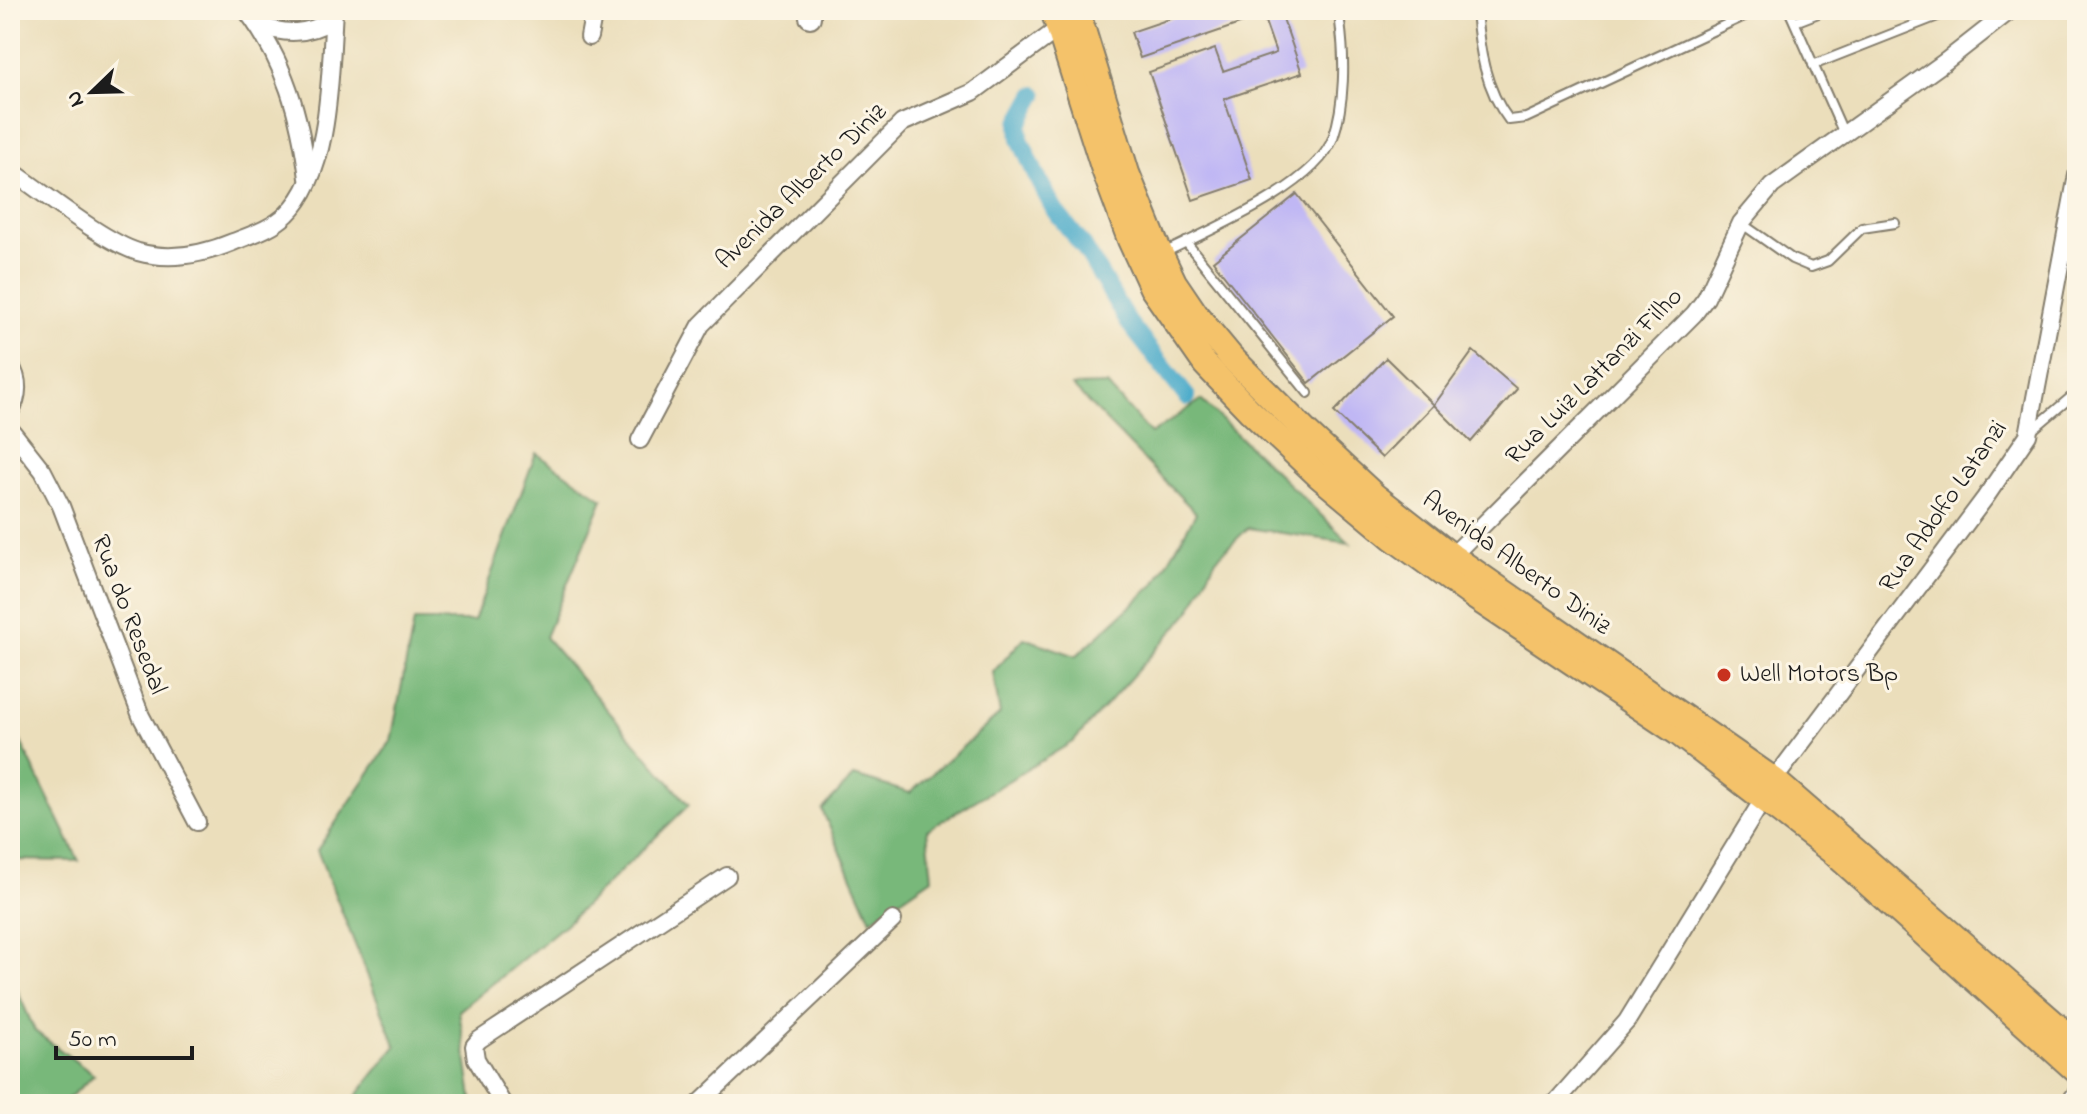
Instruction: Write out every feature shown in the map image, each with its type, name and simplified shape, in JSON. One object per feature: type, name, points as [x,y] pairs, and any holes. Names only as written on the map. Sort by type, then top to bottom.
[{"type":"main road","name":"Avenida Alberto Diniz","points":[[1077,10],[1127,173],[1161,255],[1174,282],[1197,316],[1231,357],[1375,496],[1769,789],[2077,1043]]},
{"type":"main road","name":"Avenida Alberto Diniz","points":[[1055,19],[1130,240],[1152,288],[1205,364],[1250,411],[1319,476],[1393,538],[1473,596],[1678,733],[1769,789],[1834,853],[2077,1071]]},
{"type":"street","points":[[246,10],[280,63],[304,144],[309,184]]},
{"type":"street","points":[[589,37],[594,10]]},
{"type":"street","name":"Rua Luiz Lattanzi Filho","points":[[1452,556],[1694,314],[1706,298],[1741,223],[1772,186],[1946,61],[2011,10]]},
{"type":"street","points":[[257,25],[297,34],[317,29],[334,15]]},
{"type":"street","points":[[10,170],[104,234],[137,251],[170,257],[216,249],[260,231],[287,214],[309,184],[322,141],[334,15]]},
{"type":"street","name":"Avenida Alberto Diniz","points":[[640,440],[701,325],[902,123],[973,92],[1055,19]]},
{"type":"street","name":"Rua Adolfo Latanzi","points":[[1769,789],[1985,498],[2028,435],[2077,175]]},
{"type":"street","points":[[10,365],[17,384],[16,403],[10,412]]},
{"type":"street","name":"Rua do Resedal","points":[[10,429],[43,471],[61,506],[141,716],[197,822]]},
{"type":"street","points":[[1554,1104],[1627,1021],[1769,789]]},
{"type":"street","points":[[503,1104],[476,1059],[474,1046],[479,1040],[727,876]]},
{"type":"street","points":[[699,1104],[893,920]]},
{"type":"lane","points":[[1476,10],[1482,62],[1497,105],[1509,120],[1526,118],[1757,10]]},
{"type":"lane","points":[[1789,10],[1844,134]]},
{"type":"lane","points":[[1795,22],[1826,10]]},
{"type":"lane","points":[[1813,65],[1937,12],[1953,10]]},
{"type":"lane","points":[[1161,255],[1292,185],[1318,162],[1332,139],[1340,99],[1345,62],[1340,22]]},
{"type":"lane","points":[[1741,223],[1792,259],[1811,267],[1828,261],[1862,228],[1895,223]]},
{"type":"lane","points":[[1186,242],[1308,393]]},
{"type":"lane","points":[[2028,435],[2077,392]]},
{"type":"lane","points":[[2063,1104],[2077,1086]]},
{"type":"green space","points":[[1107,385],[1151,434],[1201,400],[1350,543],[1248,528],[1216,559],[1190,612],[1074,741],[927,830],[932,878],[871,920],[822,810],[854,776],[910,793],[1000,714],[993,672],[1024,638],[1076,656],[1156,583],[1196,513],[1072,386]]},
{"type":"green space","points":[[536,453],[603,499],[545,637],[689,805],[567,923],[459,1011],[473,1104],[350,1104],[396,1046],[317,850],[391,741],[414,621],[474,621]]},
{"type":"green space","points":[[10,720],[79,861],[10,860]]},
{"type":"green space","points":[[10,974],[35,1031],[94,1075],[62,1104],[10,1104]]},
{"type":"building","points":[[1196,10],[1280,10],[1302,73],[1224,99],[1252,180],[1193,200],[1149,72],[1215,49],[1223,71],[1276,53],[1263,16],[1140,58],[1131,32]]},
{"type":"building","points":[[1297,194],[1393,316],[1309,383],[1213,261]]},
{"type":"building","points":[[1473,351],[1517,389],[1471,442],[1434,405]]},
{"type":"building","points":[[1386,358],[1434,405],[1382,458],[1334,412]]},
{"type":"waterway","points":[[1035,95],[1019,124],[1020,139],[1036,175],[1055,211],[1084,247],[1128,322],[1187,397]]},
{"type":"place","name":"Well Motors Bp","points":[[1724,675]]}]
